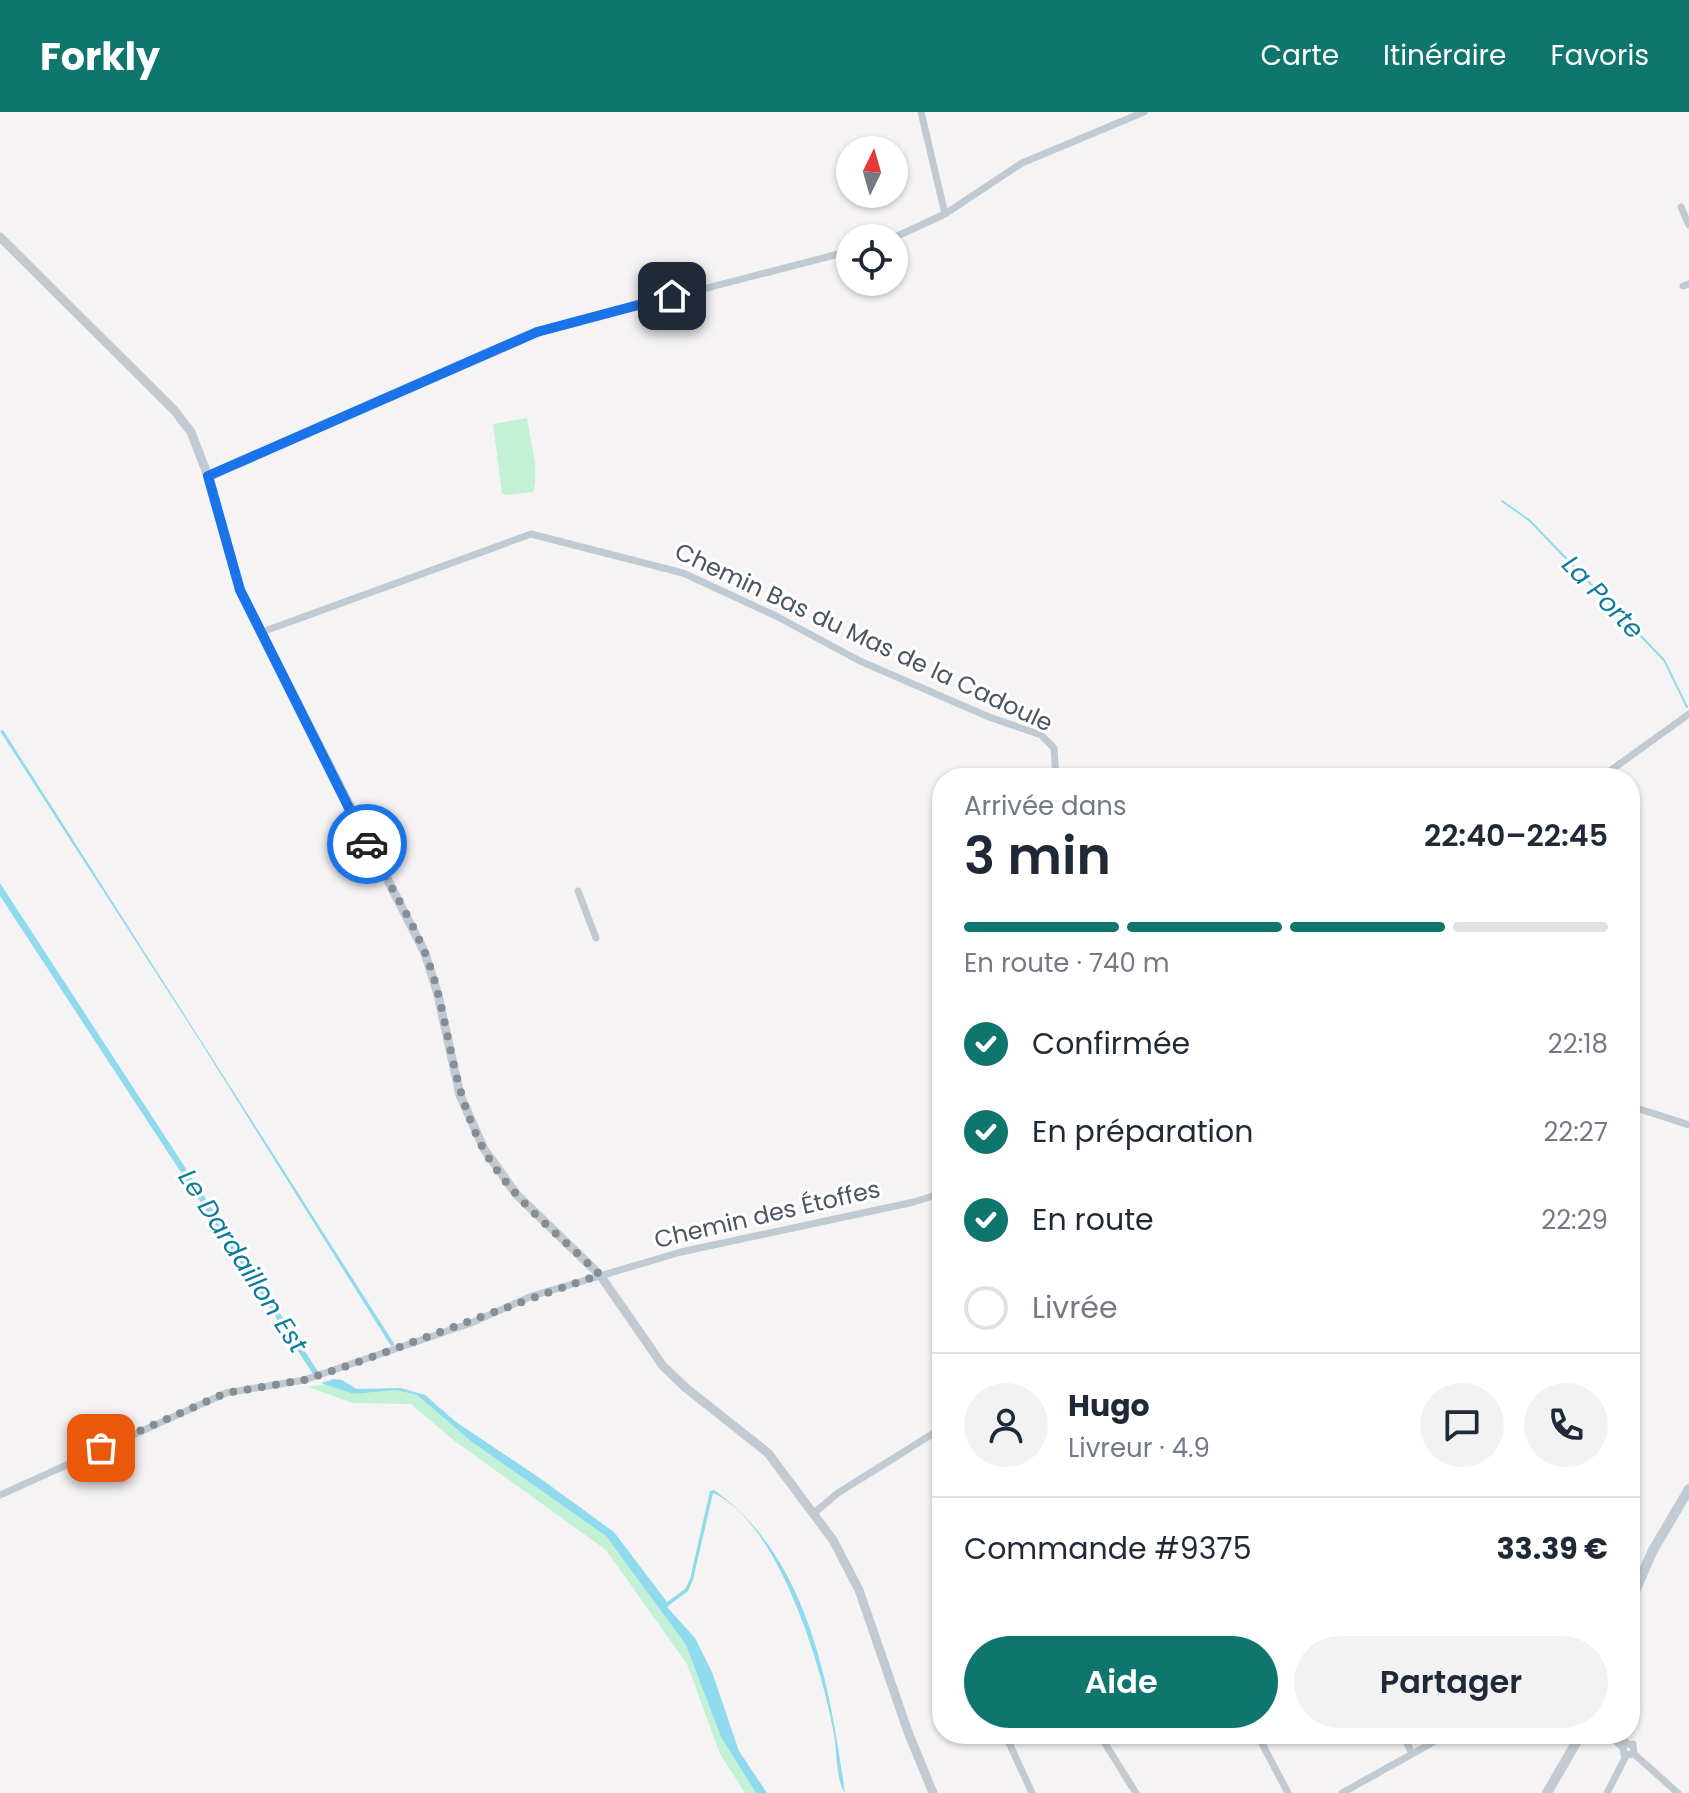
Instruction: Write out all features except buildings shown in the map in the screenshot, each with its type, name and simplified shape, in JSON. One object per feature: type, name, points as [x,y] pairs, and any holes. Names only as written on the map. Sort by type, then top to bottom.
[{"type":"main road","points":[[1640,1580],[1652,1552],[1689,1489]]},
{"type":"main road","points":[[1547,1793],[1570,1744]]},
{"type":"main road","points":[[1558,1771],[1575,1744]]},
{"type":"street","points":[[921,112],[945,214]]},
{"type":"street","points":[[908,231],[945,214],[1022,163],[1144,112]]},
{"type":"street","points":[[1681,207],[1689,225]]},
{"type":"street","points":[[0,237],[174,410],[191,432],[208,476],[240,590],[425,953],[438,995],[460,1095],[484,1149],[517,1195],[600,1275],[663,1366],[768,1453],[814,1513],[841,1552],[854,1578],[908,1732],[933,1793]]},
{"type":"street","points":[[208,476],[548,328],[836,255]]},
{"type":"street","name":"Chemin Bas du Mas de la Cadoule","points":[[262,632],[531,534],[683,573],[776,616],[860,661],[989,717],[1041,735],[1054,748],[1055,768]]},
{"type":"street","points":[[1614,768],[1689,714]]},
{"type":"street","points":[[578,891],[596,938]]},
{"type":"street","points":[[1640,1109],[1689,1125]]},
{"type":"street","name":"Chemin des Étoffes","points":[[0,1495],[226,1393],[304,1380],[471,1323],[532,1296],[681,1252],[932,1196]]},
{"type":"street","points":[[814,1513],[838,1493],[932,1434]]},
{"type":"street","points":[[1010,1744],[1032,1793]]},
{"type":"street","points":[[1105,1744],[1136,1793]]},
{"type":"street","points":[[1262,1744],[1288,1793]]},
{"type":"street","points":[[1408,1744],[1412,1754]]},
{"type":"street","points":[[1342,1793],[1430,1744]]},
{"type":"street","points":[[1625,1745],[1630,1755],[1678,1793]]},
{"type":"street","points":[[1607,1793],[1635,1746],[1625,1745]]},
{"type":"green space","points":[[527,418],[535,465],[533,492],[505,495],[502,494],[493,424]]},
{"type":"green space","points":[[326,1384],[354,1394],[396,1390],[417,1395],[472,1442],[606,1536],[686,1645],[721,1737],[756,1793],[745,1793],[720,1754],[687,1664],[606,1550],[452,1439],[411,1404],[353,1403],[308,1387]]},
{"type":"water","points":[[3,730],[395,1345],[391,1346],[0,731]]},
{"type":"water","name":"Le Dardaillon Est","points":[[0,883],[319,1373],[313,1374],[0,896]]},
{"type":"water","points":[[334,1379],[357,1389],[401,1388],[425,1395],[456,1422],[614,1532],[667,1602],[685,1589],[690,1579],[710,1491],[714,1490],[734,1507],[713,1493],[693,1580],[688,1591],[667,1607],[695,1638],[712,1672],[739,1751],[767,1793],[756,1793],[721,1737],[686,1645],[606,1536],[472,1442],[417,1395],[396,1390],[354,1394],[321,1383]]},
{"type":"water","points":[[739,1511],[772,1550],[793,1587],[809,1626],[822,1668],[845,1793],[838,1774],[828,1706],[808,1636],[777,1565]]},
{"type":"waterway","name":"La Porte","points":[[1502,501],[1529,520],[1664,660],[1687,707]]},
{"type":"way so far","points":[[101,1448],[226,1393],[304,1380],[471,1323],[532,1296],[600,1275],[517,1195],[484,1149],[460,1095],[432,971],[418,938],[367,844]]},
{"type":"route","points":[[367,844],[240,590],[208,476],[537,332],[672,296]]}]
